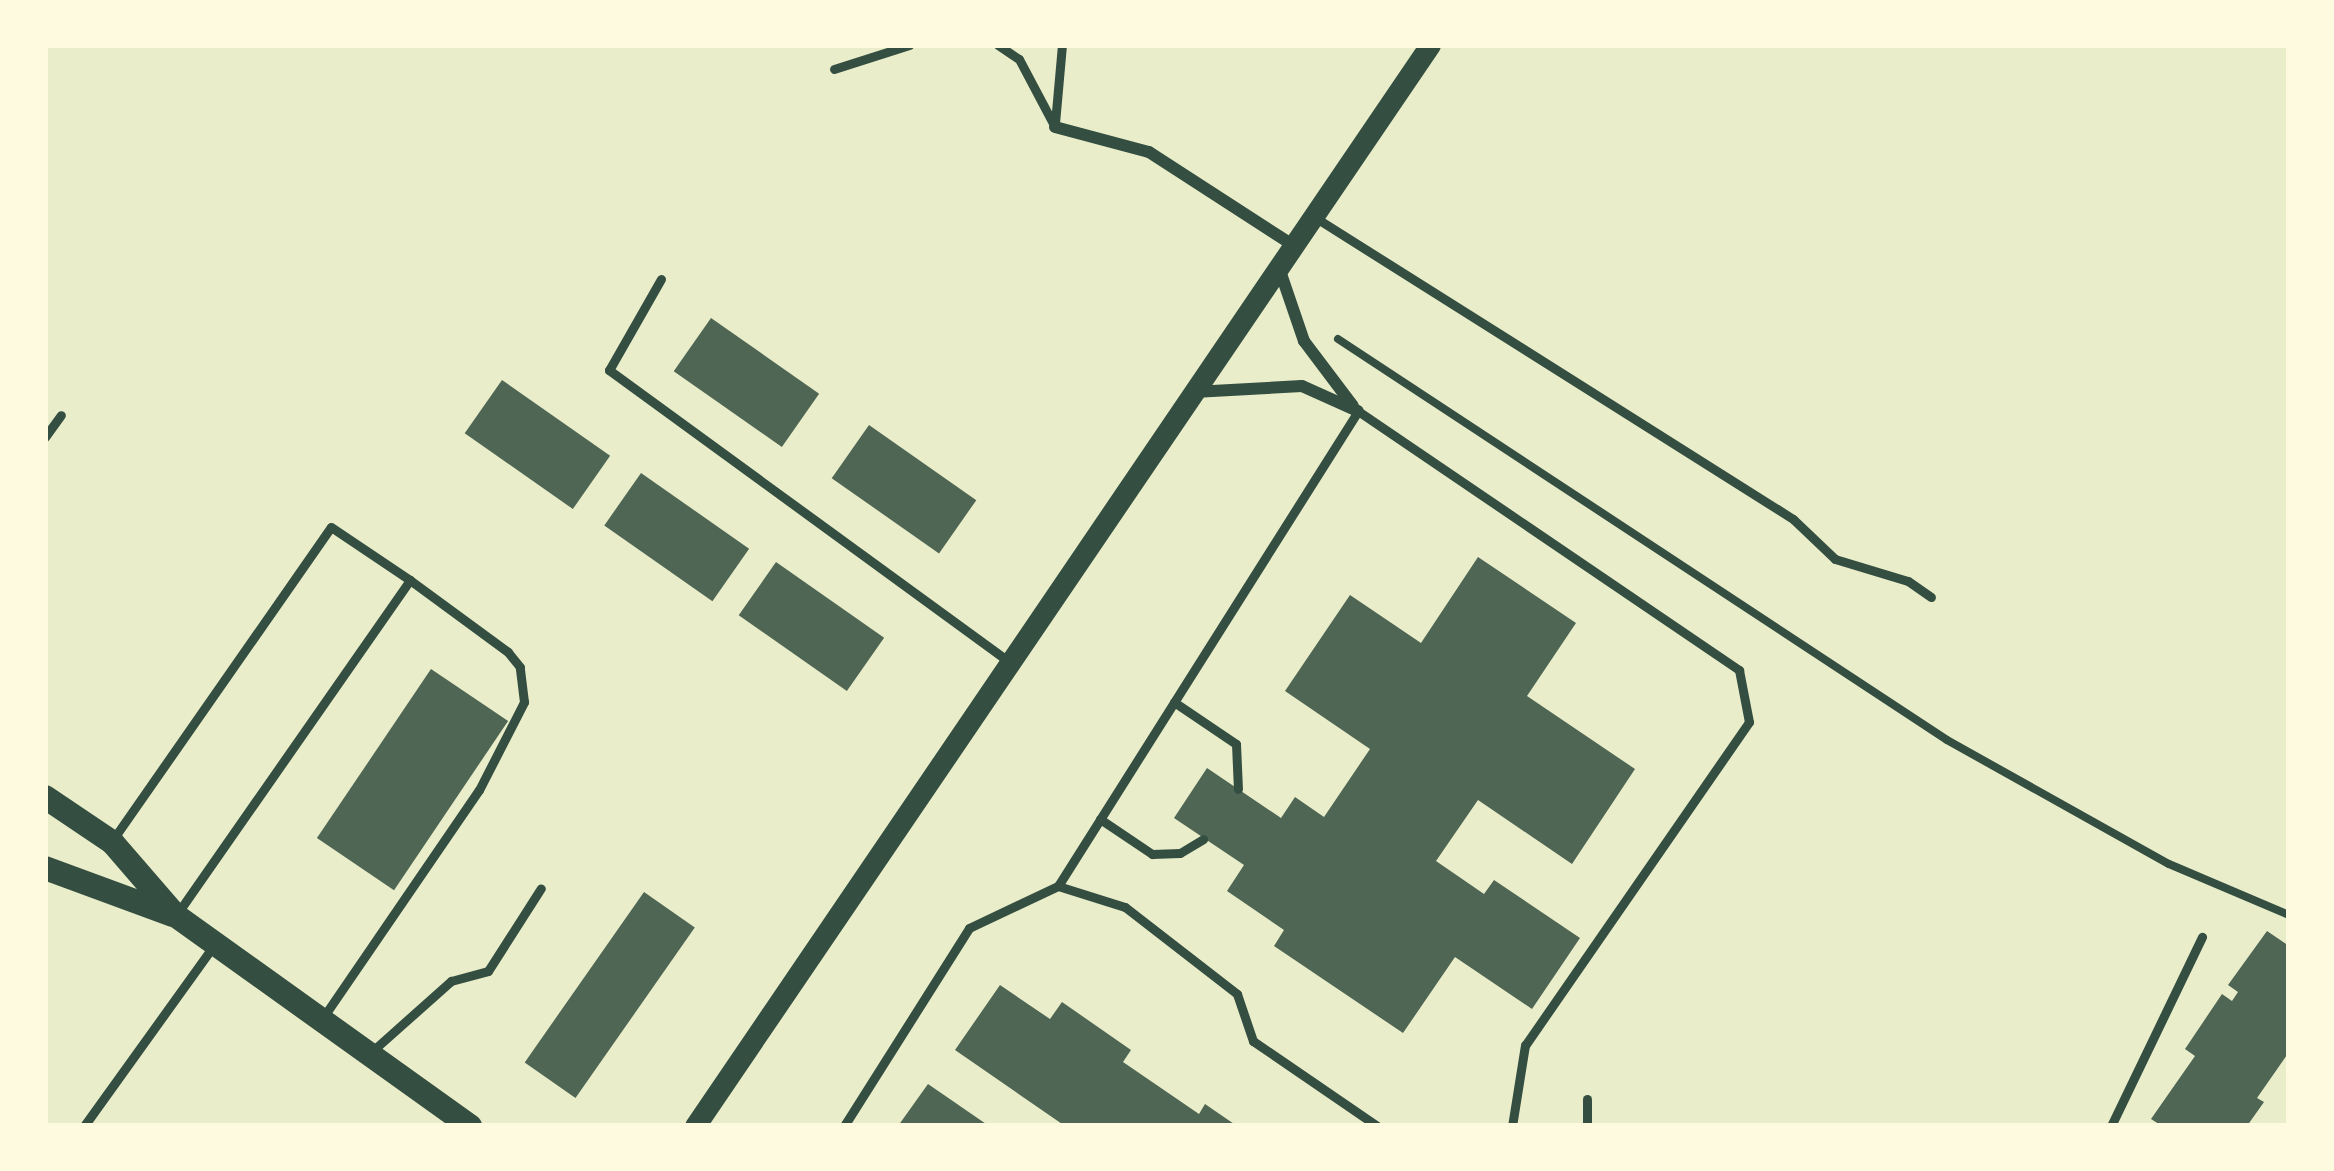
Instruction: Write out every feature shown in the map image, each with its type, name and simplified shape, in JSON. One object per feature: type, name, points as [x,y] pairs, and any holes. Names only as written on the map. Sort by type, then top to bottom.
[{"type":"main road","points":[[45,796],[112,842],[176,915],[470,1126]]},
{"type":"main road","points":[[45,868],[176,915]]},
{"type":"street","points":[[695,1126],[1430,45]]},
{"type":"street","points":[[1055,127],[1149,152],[1291,244]]},
{"type":"street","points":[[1278,264],[1304,341],[1358,411]]},
{"type":"street","points":[[1193,392],[1302,386],[1358,411]]},
{"type":"lane","points":[[834,69],[908,45]]},
{"type":"lane","points":[[998,45],[1019,59],[1055,127]]},
{"type":"lane","points":[[1055,127],[1062,45]]},
{"type":"lane","points":[[1313,216],[1792,519],[1835,560],[1908,581],[1931,596]]},
{"type":"lane","points":[[661,279],[609,370],[1010,662]]},
{"type":"lane","points":[[844,1126],[969,928],[1058,886],[1358,411],[1739,670],[1749,722],[1525,1045],[1511,1126]]},
{"type":"lane","points":[[45,437],[61,415]]},
{"type":"lane","points":[[112,842],[331,527],[508,652],[520,668],[524,702],[479,790],[321,1020]]},
{"type":"lane","points":[[176,915],[410,580]]},
{"type":"lane","points":[[1174,702],[1236,744],[1238,789]]},
{"type":"lane","points":[[1100,819],[1152,854],[1180,853],[1203,838]]},
{"type":"lane","points":[[1058,886],[1125,907],[1237,994],[1253,1042],[1377,1126]]},
{"type":"lane","points":[[369,1055],[451,981],[488,971],[541,888]]},
{"type":"lane","points":[[2111,1126],[2202,937]]},
{"type":"lane","points":[[84,1126],[215,944]]},
{"type":"lane","points":[[1587,1100],[1587,1126]]},
{"type":"path","points":[[1326,331],[1947,740],[2169,864],[2289,915]]},
{"type":"building","points":[[711,318],[819,394],[782,447],[674,371]]},
{"type":"building","points":[[502,380],[610,456],[573,509],[465,433]]},
{"type":"building","points":[[869,425],[976,500],[939,553],[832,478]]},
{"type":"building","points":[[641,473],[749,549],[712,601],[604,525]]},
{"type":"building","points":[[1478,557],[1576,623],[1527,696],[1635,769],[1572,864],[1478,800],[1436,861],[1484,894],[1494,880],[1580,938],[1532,1009],[1455,957],[1403,1033],[1274,946],[1284,930],[1227,891],[1244,865],[1174,818],[1207,768],[1281,818],[1295,797],[1324,817],[1370,749],[1285,691],[1350,595],[1421,643]]},
{"type":"building","points":[[776,562],[884,638],[847,691],[739,615]]},
{"type":"building","points":[[431,669],[508,721],[394,890],[317,838]]},
{"type":"building","points":[[644,892],[695,928],[575,1098],[525,1062]]},
{"type":"building","points":[[2267,931],[2289,946],[2289,1052],[2257,1098],[2264,1102],[2247,1126],[2162,1126],[2151,1119],[2195,1056],[2185,1049],[2222,994],[2232,1001],[2238,992],[2228,985]]},
{"type":"building","points":[[1000,985],[1050,1019],[1062,1002],[1131,1050],[1123,1062],[1199,1114],[1205,1104],[1237,1126],[1065,1126],[955,1050]]},
{"type":"building","points":[[928,1084],[989,1126],[898,1126]]}]
